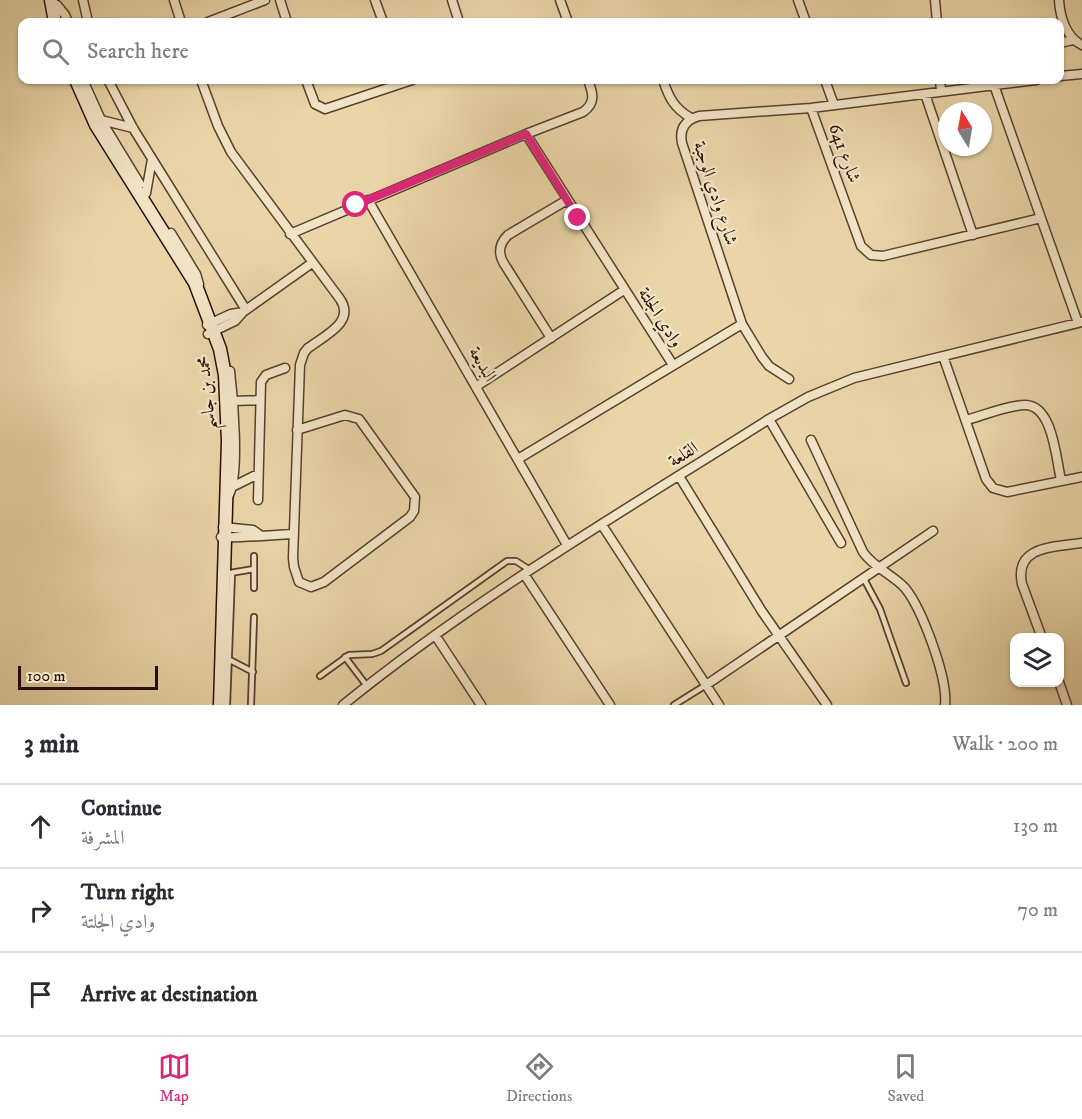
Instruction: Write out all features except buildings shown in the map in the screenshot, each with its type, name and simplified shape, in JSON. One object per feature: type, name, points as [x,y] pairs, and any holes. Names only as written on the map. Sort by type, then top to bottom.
[{"type":"street","points":[[83,0],[87,18]]},
{"type":"street","points":[[174,0],[181,18]]},
{"type":"street","points":[[219,18],[266,0]]},
{"type":"street","points":[[280,0],[286,18]]},
{"type":"street","points":[[375,0],[382,18]]},
{"type":"street","points":[[452,0],[458,18]]},
{"type":"street","points":[[560,0],[567,18]]},
{"type":"street","points":[[798,0],[805,18]]},
{"type":"street","points":[[935,0],[937,18]]},
{"type":"street","points":[[1059,0],[1062,18]]},
{"type":"street","points":[[55,2],[55,18]]},
{"type":"street","points":[[55,2],[60,18]]},
{"type":"street","points":[[55,2],[66,18]]},
{"type":"street","points":[[1064,22],[1073,40],[1082,45]]},
{"type":"street","points":[[1064,42],[1073,40]]},
{"type":"street","points":[[1064,76],[1082,74]]},
{"type":"street","name":"محمد بن جاسم","points":[[73,84],[100,141],[183,274],[223,359],[230,492],[223,532],[228,573],[220,705]]},
{"type":"street","name":"محمد بن جاسم","points":[[78,84],[96,125],[200,293],[210,328],[222,404],[223,532],[214,705]]},
{"type":"street","points":[[86,84],[101,120],[196,274],[200,293]]},
{"type":"street","points":[[110,84],[133,128],[244,311]]},
{"type":"street","points":[[202,84],[218,126],[231,152],[340,299],[345,310],[342,322],[308,348],[301,358],[297,430],[293,558],[296,576],[304,585],[317,586],[410,517],[416,504],[412,490],[359,419],[345,415],[297,430]]},
{"type":"street","points":[[308,84],[315,104],[325,109],[396,84]]},
{"type":"street","points":[[291,234],[587,110],[593,99],[589,84]]},
{"type":"street","points":[[664,84],[670,100],[679,111],[691,118]]},
{"type":"street","points":[[826,84],[834,105]]},
{"type":"street","points":[[940,84],[941,91]]},
{"type":"street","name":"شارع 641","points":[[1002,84],[811,108],[861,246],[871,255],[883,256],[1041,218]]},
{"type":"street","points":[[994,85],[1080,322]]},
{"type":"street","points":[[925,93],[973,235]]},
{"type":"street","name":"شارع وادي الوجبة","points":[[789,379],[769,366],[742,324],[682,143],[682,129],[691,118],[699,116],[811,108]]},
{"type":"street","points":[[101,120],[133,128]]},
{"type":"street","name":"وادي الجلتة","points":[[518,459],[673,365],[526,134]]},
{"type":"street","points":[[146,193],[152,159]]},
{"type":"street","name":"البديعة","points":[[368,200],[567,546]]},
{"type":"street","points":[[551,338],[503,262],[500,251],[508,235],[567,200]]},
{"type":"street","points":[[210,328],[235,321],[244,311],[312,263]]},
{"type":"street","points":[[477,386],[624,290]]},
{"type":"street","name":"القلعة","points":[[344,705],[435,635],[527,572],[769,419],[808,397],[854,378],[1080,322]]},
{"type":"street","points":[[673,365],[742,324]]},
{"type":"street","points":[[943,356],[986,479],[993,488],[1007,492],[1082,477]]},
{"type":"street","points":[[223,359],[230,369],[233,400],[230,492]]},
{"type":"street","points":[[258,500],[261,382],[270,373],[285,368]]},
{"type":"street","points":[[233,400],[260,400]]},
{"type":"street","points":[[966,420],[1023,405],[1037,408],[1047,420],[1061,480]]},
{"type":"street","points":[[769,419],[841,543]]},
{"type":"street","points":[[811,440],[863,552],[873,564],[898,581],[916,606],[941,673],[945,690],[945,705]]},
{"type":"street","points":[[230,492],[258,474]]},
{"type":"street","points":[[679,476],[779,636],[827,705]]},
{"type":"street","points":[[602,525],[719,705]]},
{"type":"street","points":[[706,685],[933,531]]},
{"type":"street","points":[[223,532],[251,537],[294,534]]},
{"type":"street","points":[[1040,633],[1022,584],[1020,575],[1022,565],[1026,557],[1034,552],[1082,543]]},
{"type":"street","points":[[527,572],[610,705]]},
{"type":"street","points":[[435,635],[480,705]]},
{"type":"street","points":[[1061,687],[1067,705]]},
{"type":"lane","points":[[254,556],[254,588]]},
{"type":"lane","points":[[320,676],[345,657],[381,651],[507,561],[516,561],[527,572]]},
{"type":"lane","points":[[227,705],[228,573],[254,569]]},
{"type":"lane","points":[[864,579],[880,609],[906,683]]},
{"type":"lane","points":[[251,705],[254,617]]},
{"type":"lane","points":[[345,657],[367,686]]},
{"type":"lane","points":[[228,659],[253,672]]},
{"type":"lane","points":[[674,705],[706,685]]},
{"type":"route","points":[[356,205],[526,134],[578,218]]}]
